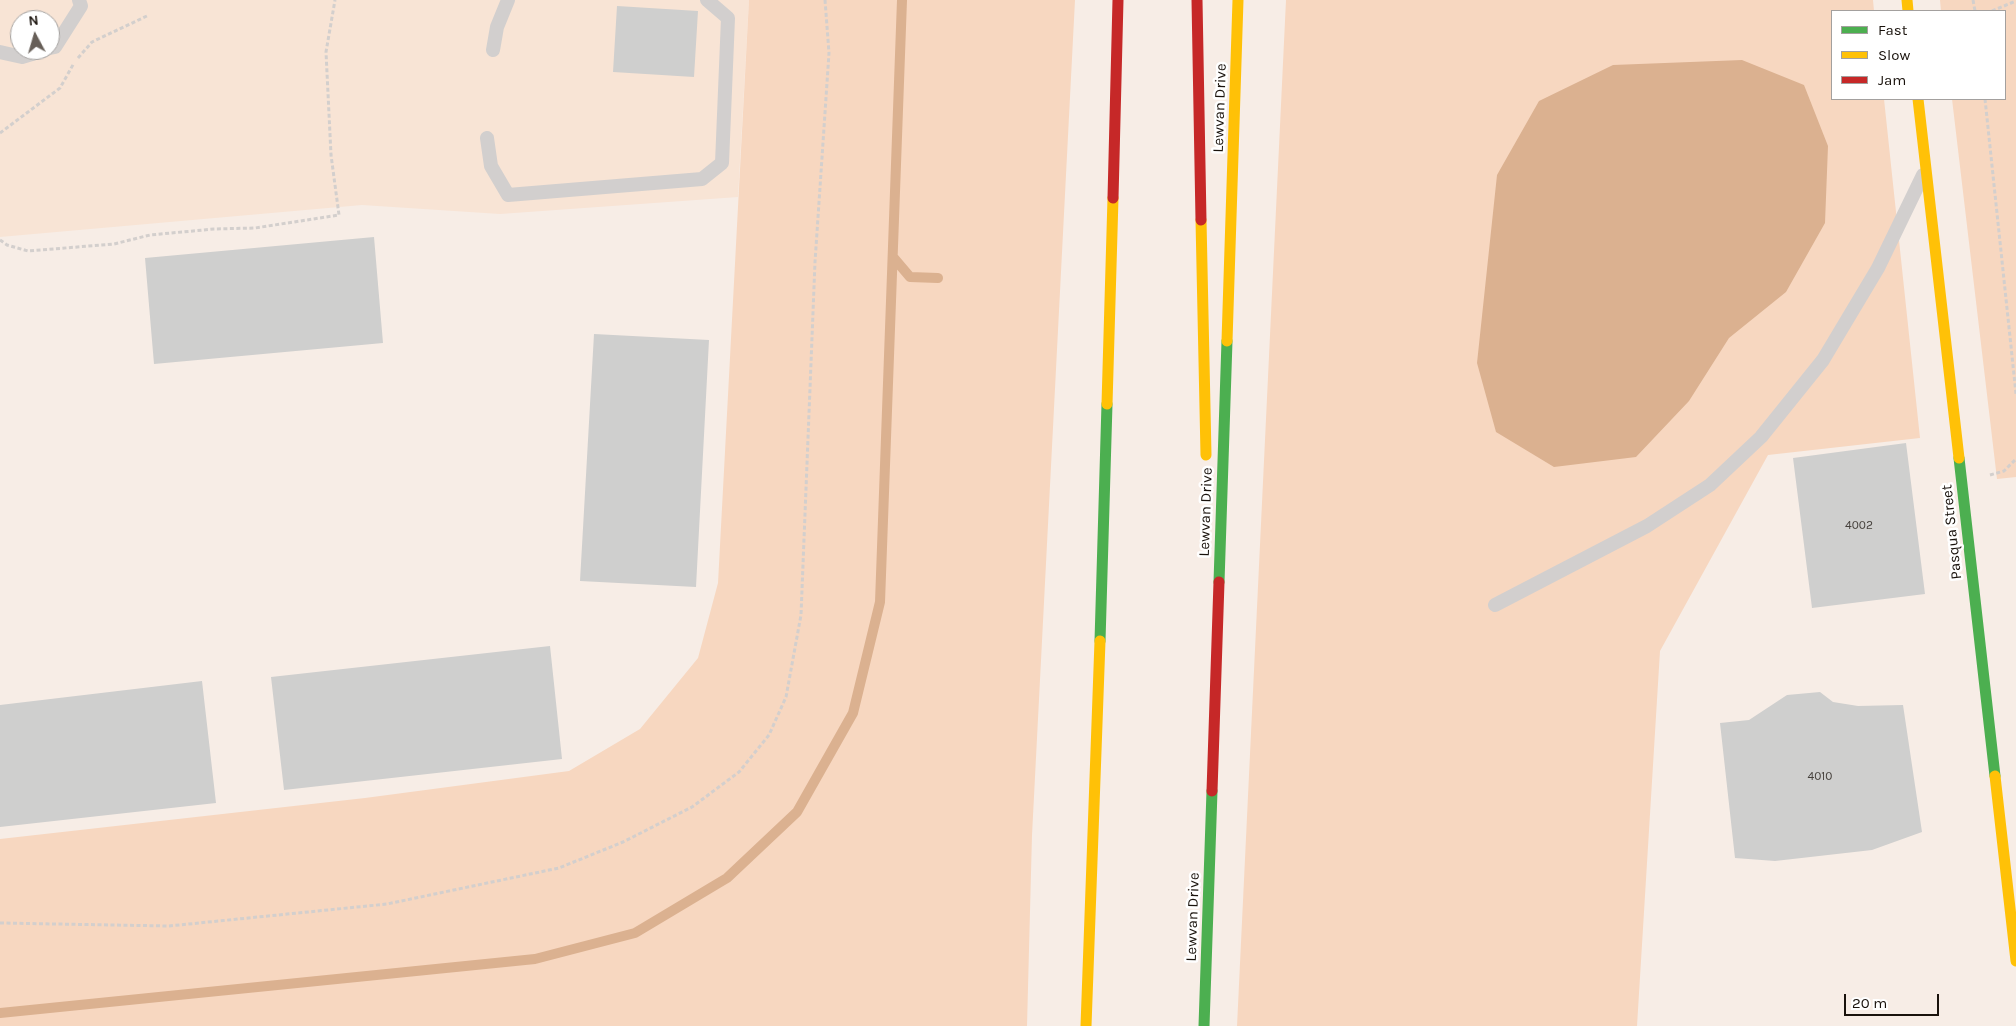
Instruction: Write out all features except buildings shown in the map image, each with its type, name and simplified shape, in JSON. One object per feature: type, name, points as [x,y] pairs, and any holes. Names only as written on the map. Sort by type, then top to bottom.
[{"type":"main road","points":[[1086,1026],[1096,792],[1118,0]]},
{"type":"main road","points":[[1197,0],[1206,464]]},
{"type":"main road","name":"Lewvan Drive","points":[[1204,1026],[1238,0]]},
{"type":"main road","name":"Pasqua Street","points":[[1918,100],[2016,961]]},
{"type":"main road","points":[[1208,554],[1213,764]]},
{"type":"lane","points":[[60,39],[81,6],[79,0]]},
{"type":"lane","points":[[493,50],[497,27],[508,0]]},
{"type":"lane","points":[[487,138],[491,166],[508,195],[702,179],[722,163],[728,18],[707,0]]},
{"type":"lane","points":[[1496,605],[1646,526],[1710,486],[1761,437],[1824,360],[1878,268],[1926,168]]},
{"type":"path","points":[[0,240],[7,246],[28,251],[114,244],[150,235],[214,229],[255,228],[339,215],[332,155],[326,52],[335,0]]},
{"type":"path","points":[[0,923],[169,926],[387,904],[558,868],[623,842],[692,806],[739,772],[769,736],[786,698],[801,615],[815,262],[829,53],[825,0]]},
{"type":"path","points":[[1994,10],[2016,1]]},
{"type":"path","points":[[0,133],[60,88],[76,60],[92,42],[149,15]]},
{"type":"path","points":[[1985,100],[2016,394]]},
{"type":"shaded area","points":[[0,0],[749,0],[738,197],[500,214],[362,205],[0,237]]},
{"type":"shaded area","points":[[749,0],[1075,0],[1032,835],[1027,1026],[0,1026],[0,839],[365,798],[569,771],[640,729],[698,658],[718,583]]},
{"type":"shaded area","points":[[1286,0],[1873,0],[1874,10],[1831,10],[1831,100],[1884,100],[1920,438],[1768,455],[1660,651],[1637,1026],[1237,1026]]},
{"type":"shaded area","points":[[1940,0],[2016,0],[2016,477],[1997,479],[1952,100],[2006,100],[2006,10],[1941,10]]},
{"type":"shaded area","points":[[1742,60],[1804,85],[1828,146],[1825,223],[1786,292],[1729,338],[1689,401],[1636,457],[1554,467],[1496,432],[1477,363],[1497,175],[1539,101],[1613,65]]},
{"type":"waterway","points":[[0,1013],[535,959],[635,933],[727,878],[797,812],[853,713],[880,602],[902,0]]},
{"type":"waterway","points":[[893,257],[910,277],[938,278]]},
{"type":"traffic: fast","points":[[1219,582],[1227,341]]},
{"type":"traffic: fast","points":[[1100,641],[1107,404]]},
{"type":"traffic: fast","points":[[1959,458],[1995,776]]},
{"type":"traffic: fast","points":[[1204,1026],[1212,791]]},
{"type":"traffic: slow","points":[[1227,341],[1238,0]]},
{"type":"traffic: slow","points":[[1907,0],[1908,10]]},
{"type":"traffic: slow","points":[[1918,100],[1959,458]]},
{"type":"traffic: slow","points":[[1107,404],[1113,198]]},
{"type":"traffic: slow","points":[[1201,220],[1206,455]]},
{"type":"traffic: slow","points":[[1086,1026],[1100,641]]},
{"type":"traffic: slow","points":[[1995,776],[2016,961]]},
{"type":"traffic: jam","points":[[1113,198],[1118,0]]},
{"type":"traffic: jam","points":[[1197,0],[1201,220]]},
{"type":"traffic: jam","points":[[1212,791],[1219,582]]}]
